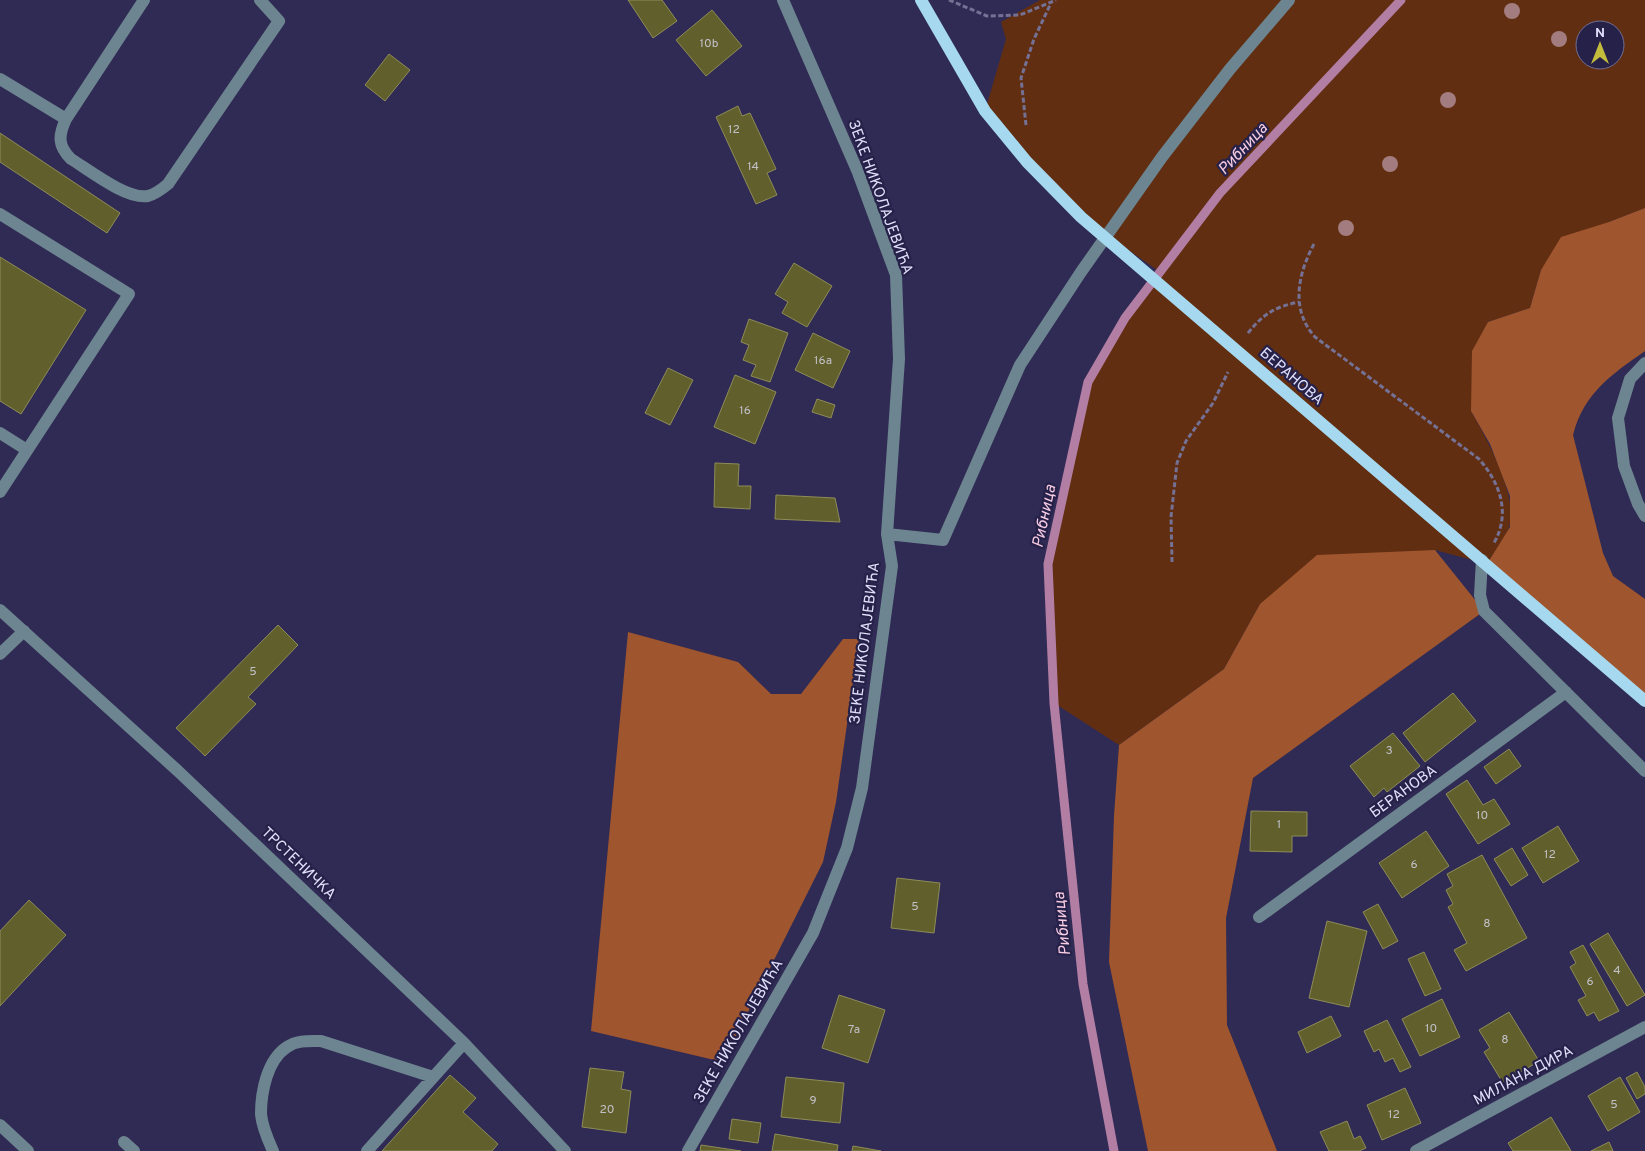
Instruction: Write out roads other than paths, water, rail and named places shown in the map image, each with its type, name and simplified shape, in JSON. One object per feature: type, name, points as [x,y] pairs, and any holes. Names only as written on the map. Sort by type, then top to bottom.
[{"type":"main road","name":"БЕРАНОВА","points":[[921,0],[985,111],[1027,162],[1081,217],[1645,701]]},
{"type":"street","points":[[144,0],[66,120],[59,139],[63,150],[71,159],[135,196],[147,196],[158,192],[168,184],[279,21],[260,0]]},
{"type":"street","name":"ЗЕКЕ НИКОЛАЈЕВИЋА","points":[[688,1151],[814,933],[847,848],[862,788],[892,566],[887,534],[899,359],[896,275],[857,170],[783,0]]},
{"type":"street","points":[[887,534],[943,540],[1020,365],[1080,272],[1162,157],[1230,69],[1289,0]]},
{"type":"street","points":[[0,79],[66,120]]},
{"type":"street","points":[[0,214],[129,294],[0,492]]},
{"type":"street","points":[[1645,363],[1630,379],[1618,418],[1624,466],[1638,504],[1645,516]]},
{"type":"street","points":[[0,433],[27,450]]},
{"type":"street","points":[[1482,560],[1480,595],[1484,611],[1645,771]]},
{"type":"street","name":"ТРСТЕНИЧКА","points":[[0,610],[178,771],[464,1043],[565,1151]]},
{"type":"street","points":[[0,654],[24,631]]},
{"type":"street","name":"БЕРАНОВА","points":[[1259,916],[1566,692]]},
{"type":"street","name":"МИЛАНА ДИРА","points":[[1416,1151],[1645,1027]]},
{"type":"street","points":[[273,1151],[266,1136],[261,1115],[264,1091],[268,1072],[277,1057],[287,1047],[303,1041],[320,1041],[433,1077]]},
{"type":"street","points":[[367,1151],[464,1043]]},
{"type":"street","points":[[0,1125],[28,1151]]},
{"type":"street","points":[[124,1142],[134,1151]]},
{"type":"waterway","name":"Рибница","points":[[1114,1151],[1083,984],[1054,703],[1048,564],[1088,382],[1125,318],[1220,193],[1401,0]]}]
